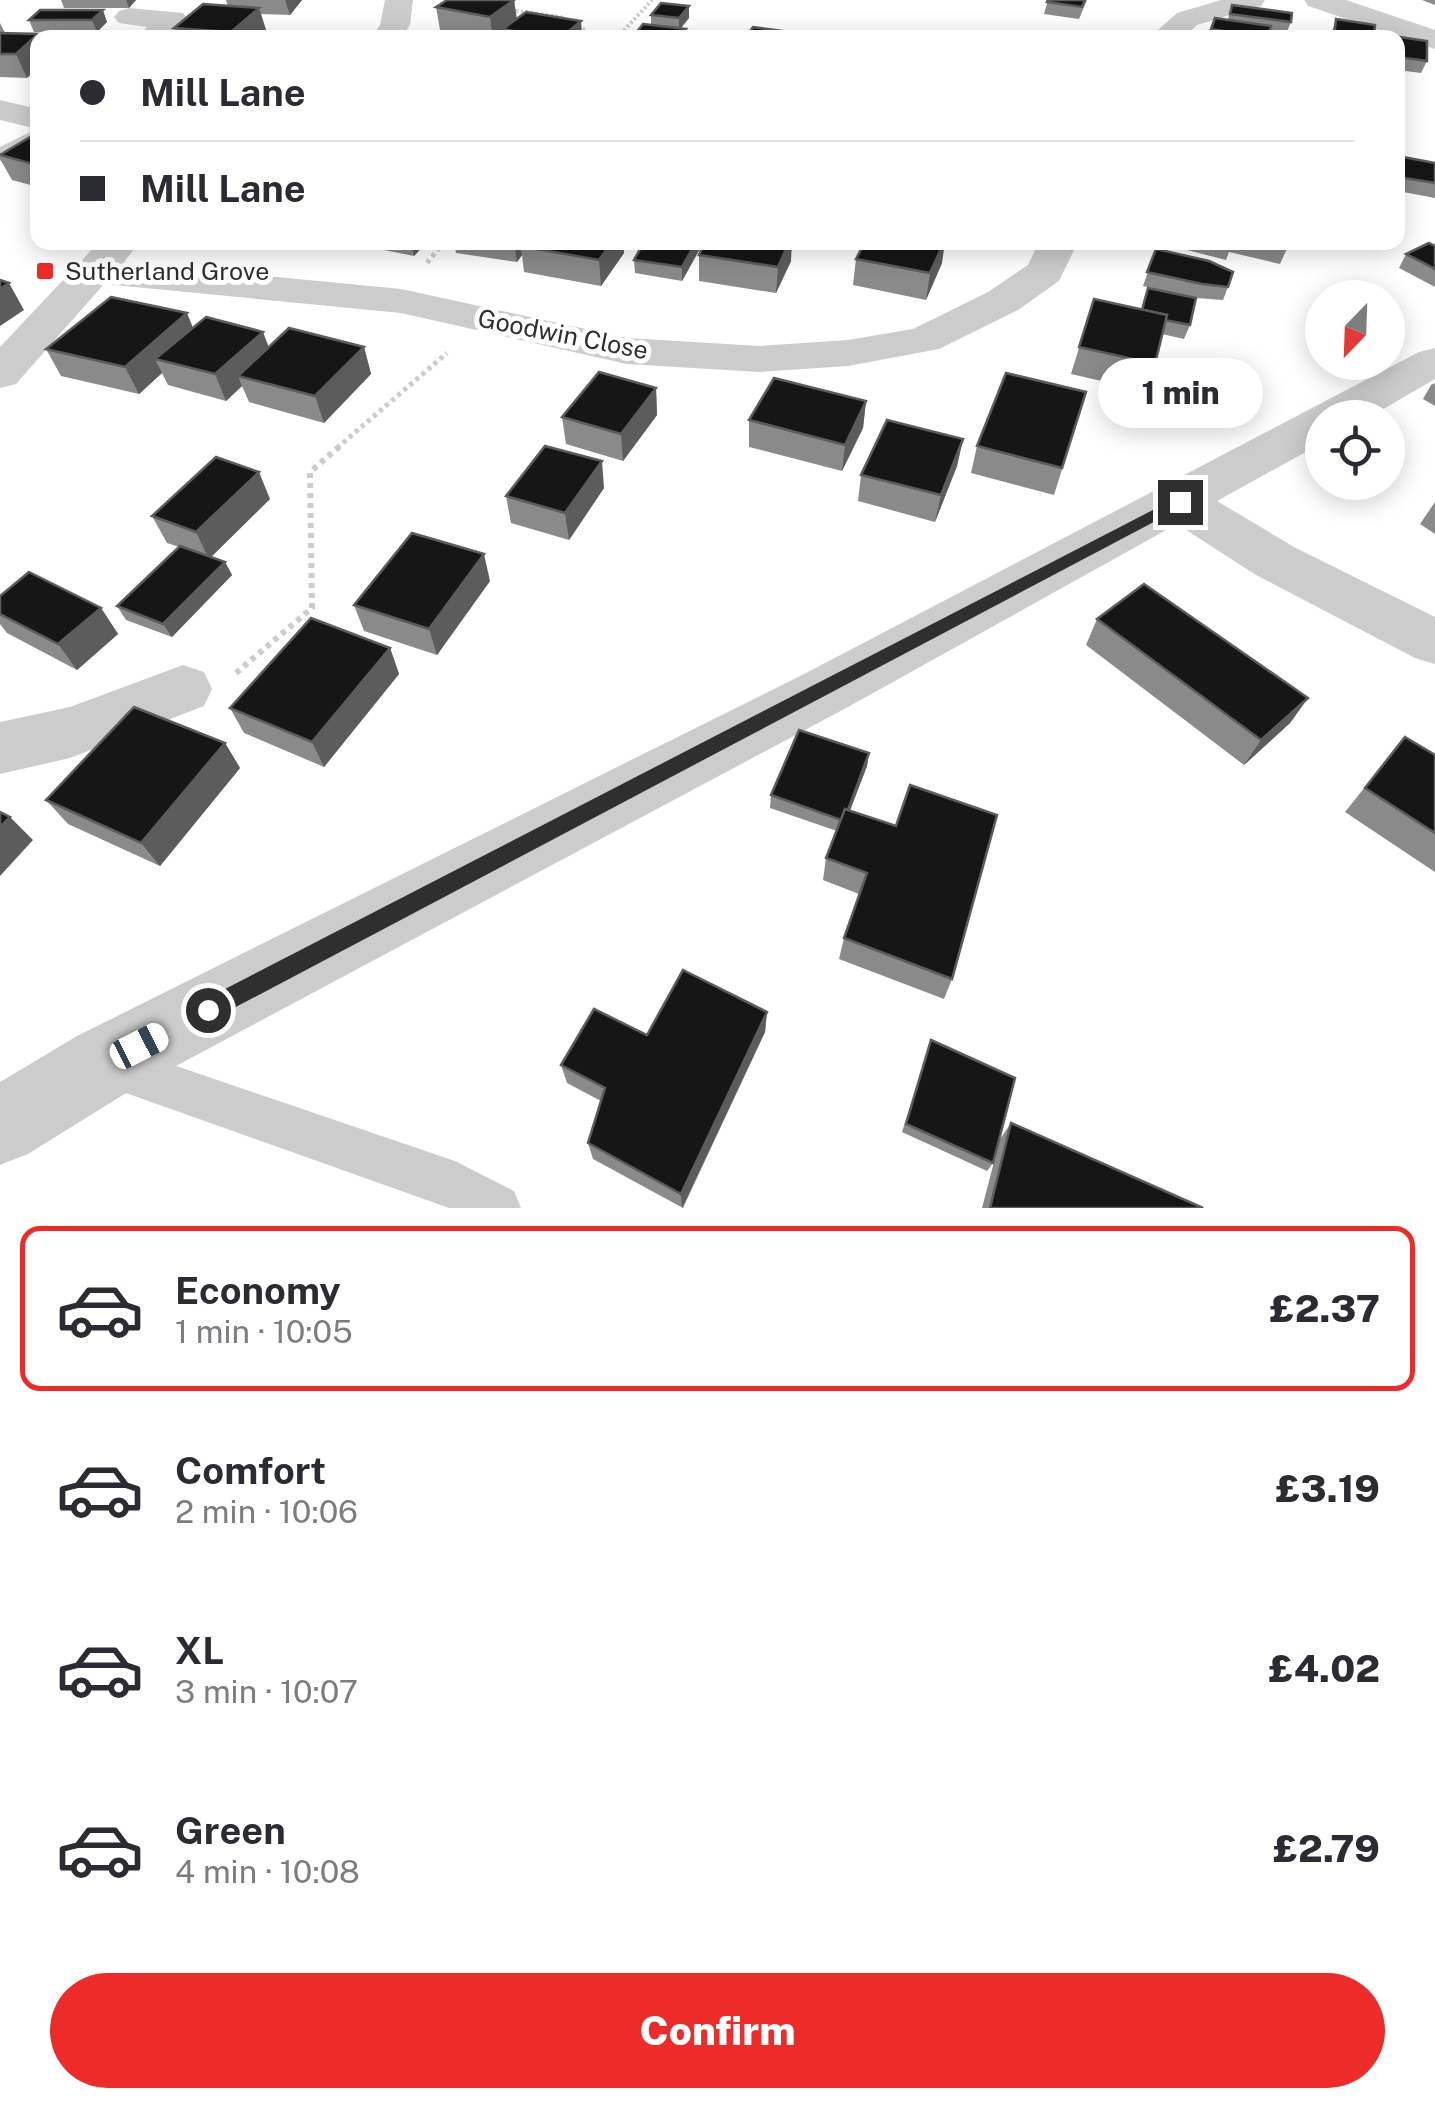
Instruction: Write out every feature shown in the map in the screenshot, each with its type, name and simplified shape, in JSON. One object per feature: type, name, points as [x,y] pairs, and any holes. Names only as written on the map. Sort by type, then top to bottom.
[{"type":"street","points":[[392,30],[399,0]]},
{"type":"street","points":[[1161,24],[1251,0]]},
{"type":"street","points":[[1318,0],[1435,40]]},
{"type":"street","points":[[129,18],[172,19],[160,30]]},
{"type":"street","name":"Goodwin Close","points":[[106,257],[401,301],[628,351],[759,359],[848,353],[924,340],[1002,301],[1046,272],[1056,250]]},
{"type":"street","points":[[0,374],[106,257]]},
{"type":"street","points":[[1365,400],[1435,361]]},
{"type":"street","points":[[0,1126],[104,1064],[827,690],[1305,432]]},
{"type":"street","points":[[1180,502],[1275,561],[1435,642]]},
{"type":"street","points":[[0,748],[25,745],[111,720],[182,689]]},
{"type":"lane","points":[[0,154],[26,116]]},
{"type":"lane","points":[[104,1064],[456,1185],[497,1208]]},
{"type":"path","points":[[624,30],[652,0]]},
{"type":"path","points":[[509,10],[562,17],[585,30]]},
{"type":"path","points":[[182,689],[232,676],[312,608],[310,472],[485,320]]},
{"type":"building","points":[[447,0],[514,0],[490,17],[436,7]]},
{"type":"building","points":[[1048,0],[1085,0],[1082,7]]},
{"type":"building","points":[[661,3],[689,6],[679,18],[651,15]]},
{"type":"building","points":[[203,4],[259,8],[233,30],[174,28]]},
{"type":"building","points":[[1232,5],[1292,13],[1291,22],[1230,14]]},
{"type":"building","points":[[40,10],[103,10],[92,20],[29,20]]},
{"type":"building","points":[[526,12],[581,21],[570,30],[503,29]]},
{"type":"building","points":[[1215,18],[1271,26],[1270,30],[1211,29]]},
{"type":"building","points":[[1336,19],[1375,25],[1375,30],[1335,30]]},
{"type":"building","points":[[643,24],[686,29],[685,30],[638,30]]},
{"type":"building","points":[[0,33],[30,34],[30,41],[16,54],[0,54]]},
{"type":"building","points":[[1405,38],[1427,41],[1427,61],[1405,58]]},
{"type":"building","points":[[30,137],[30,163],[0,155]]},
{"type":"building","points":[[1405,157],[1435,163],[1435,183],[1405,178]]},
{"type":"building","points":[[1429,243],[1435,246],[1435,269],[1406,254]]},
{"type":"building","points":[[543,250],[606,250],[599,260]]},
{"type":"building","points":[[640,250],[692,250],[682,267],[634,260]]},
{"type":"building","points":[[701,250],[785,250],[778,267],[699,255]]},
{"type":"building","points":[[861,250],[940,250],[930,273],[856,259]]},
{"type":"building","points":[[1156,250],[1160,250],[1209,261],[1233,272],[1228,287],[1147,272]]},
{"type":"building","points":[[1148,288],[1196,298],[1190,325],[1142,310]]},
{"type":"building","points":[[111,297],[187,313],[125,367],[46,349]]},
{"type":"building","points":[[1094,299],[1167,315],[1155,364],[1079,347]]},
{"type":"building","points":[[206,317],[263,332],[215,374],[155,359]]},
{"type":"building","points":[[289,328],[364,347],[315,396],[238,376]]},
{"type":"building","points":[[599,372],[656,388],[621,434],[562,417]]},
{"type":"building","points":[[1006,373],[1086,392],[1062,468],[977,446]]},
{"type":"building","points":[[774,378],[866,401],[845,445],[749,420]]},
{"type":"building","points":[[887,420],[963,439],[941,495],[861,475]]},
{"type":"building","points":[[545,446],[602,461],[565,513],[506,496]]},
{"type":"building","points":[[216,457],[259,472],[196,532],[152,516]]},
{"type":"building","points":[[412,533],[484,554],[429,629],[354,605]]},
{"type":"building","points":[[180,546],[225,562],[163,624],[117,606]]},
{"type":"building","points":[[29,572],[101,608],[58,644],[0,614],[0,596]]},
{"type":"building","points":[[1144,584],[1308,698],[1261,740],[1097,619]]},
{"type":"building","points":[[311,618],[390,648],[312,742],[230,708]]},
{"type":"building","points":[[134,707],[225,743],[141,843],[46,800]]},
{"type":"building","points":[[799,730],[869,753],[841,820],[771,795]]},
{"type":"building","points":[[1405,737],[1435,755],[1435,833],[1365,788]]},
{"type":"building","points":[[910,785],[997,815],[952,979],[844,938],[867,873],[826,858],[845,809],[896,826]]},
{"type":"building","points":[[0,812],[10,817],[0,827]]},
{"type":"building","points":[[683,970],[767,1012],[681,1194],[588,1143],[605,1088],[561,1065],[594,1009],[647,1035]]},
{"type":"building","points":[[931,1040],[1015,1078],[993,1163],[906,1124]]},
{"type":"building","points":[[1011,1123],[1203,1208],[990,1208]]},
{"type":"place","name":"Sutherland Grove","points":[[45,271]]},
{"type":"route","points":[[208,1010],[827,690],[1180,502]]}]
